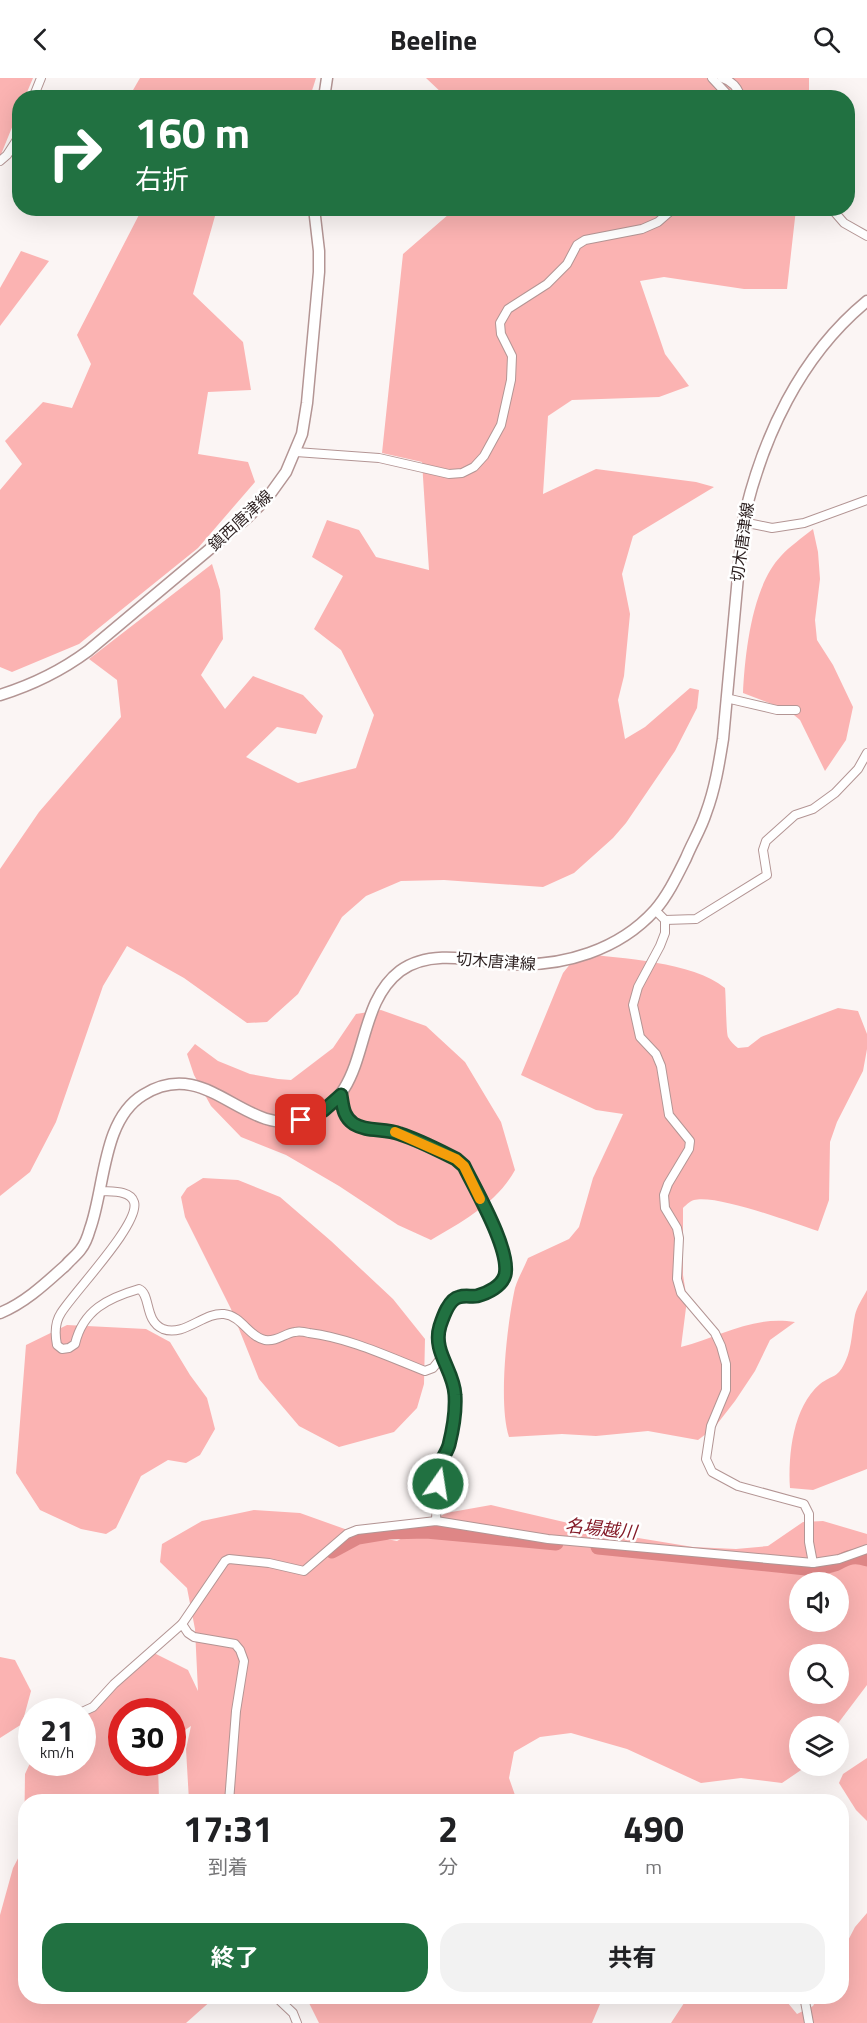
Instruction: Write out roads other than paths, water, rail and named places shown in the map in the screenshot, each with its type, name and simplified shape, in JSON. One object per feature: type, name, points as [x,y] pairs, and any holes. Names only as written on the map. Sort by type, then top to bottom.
[{"type":"main road","name":"鎮西唐津線","points":[[0,695],[66,667],[88,651],[248,517],[268,497],[286,472],[302,434],[307,403],[319,272],[315,216]]},
{"type":"main road","name":"切木唐津線","points":[[0,1313],[27,1298],[81,1250],[90,1230],[101,1191],[111,1139],[118,1122],[141,1096],[158,1088],[176,1084],[193,1085],[208,1089],[258,1116],[278,1123],[301,1120],[324,1110],[341,1095],[352,1073],[377,1000],[387,981],[403,969],[420,961],[441,957],[538,965],[564,961],[587,954],[623,937],[654,910],[676,878],[706,815],[718,771],[743,522],[759,464],[802,372],[825,340],[849,315],[867,301]]},
{"type":"street","points":[[718,79],[730,81],[739,90]]},
{"type":"street","points":[[0,161],[12,147]]},
{"type":"street","points":[[296,452],[378,458],[449,474],[462,473],[474,467],[484,456],[501,424],[511,380],[512,356],[501,334],[500,323],[508,309],[547,284],[567,264],[577,245],[585,240],[642,229],[658,222],[665,216]]},
{"type":"street","points":[[837,216],[843,223],[867,236]]},
{"type":"street","points":[[743,522],[772,528],[804,523],[867,500]]},
{"type":"street","points":[[726,698],[777,710],[796,710]]},
{"type":"street","points":[[664,920],[696,919],[767,875],[763,850],[766,841],[795,815],[813,809],[835,794],[858,769],[867,753]]},
{"type":"street","points":[[654,910],[664,920],[665,933],[638,987],[633,1005],[640,1037],[656,1054],[661,1065],[669,1114],[690,1141],[689,1149],[664,1194],[665,1208],[677,1228],[679,1238],[676,1279],[681,1293],[714,1333],[721,1346],[726,1364],[726,1390],[711,1426],[706,1459],[712,1472],[738,1486],[804,1504],[809,1514],[809,1542],[813,1563]]},
{"type":"street","points":[[341,1095],[344,1113],[354,1124],[370,1130],[401,1134],[456,1159],[464,1166],[491,1220],[506,1263],[502,1283],[477,1296],[458,1297],[452,1300],[440,1326],[437,1341],[441,1358],[451,1374],[455,1395],[454,1423],[449,1447],[440,1465],[436,1521]]},
{"type":"street","points":[[101,1191],[119,1192],[130,1196],[135,1203],[133,1216],[92,1275],[60,1315],[55,1336],[57,1345],[62,1349],[75,1344],[78,1331],[88,1316],[111,1297],[139,1289],[146,1296],[148,1312],[160,1328],[168,1330],[182,1329],[220,1313],[238,1319],[259,1338],[268,1340],[276,1340],[295,1331],[338,1338],[425,1371],[433,1368],[441,1358]]},
{"type":"street","points":[[96,1704],[114,1684],[182,1624],[225,1561],[229,1559],[269,1563],[304,1571],[347,1534],[357,1530],[436,1521],[548,1539],[813,1563],[839,1559],[867,1549]]},
{"type":"street","points":[[182,1624],[194,1637],[235,1644],[244,1661],[236,1712],[230,1794]]},
{"type":"street","points":[[283,2004],[293,2013],[297,2023]]},
{"type":"street","points":[[805,2004],[809,2023]]},
{"type":"waterway","name":"名場越川","points":[[332,1551],[358,1537],[388,1532],[426,1531],[556,1543]]},
{"type":"waterway","name":"名場越川","points":[[598,1547],[816,1569],[850,1557],[867,1559]]}]
